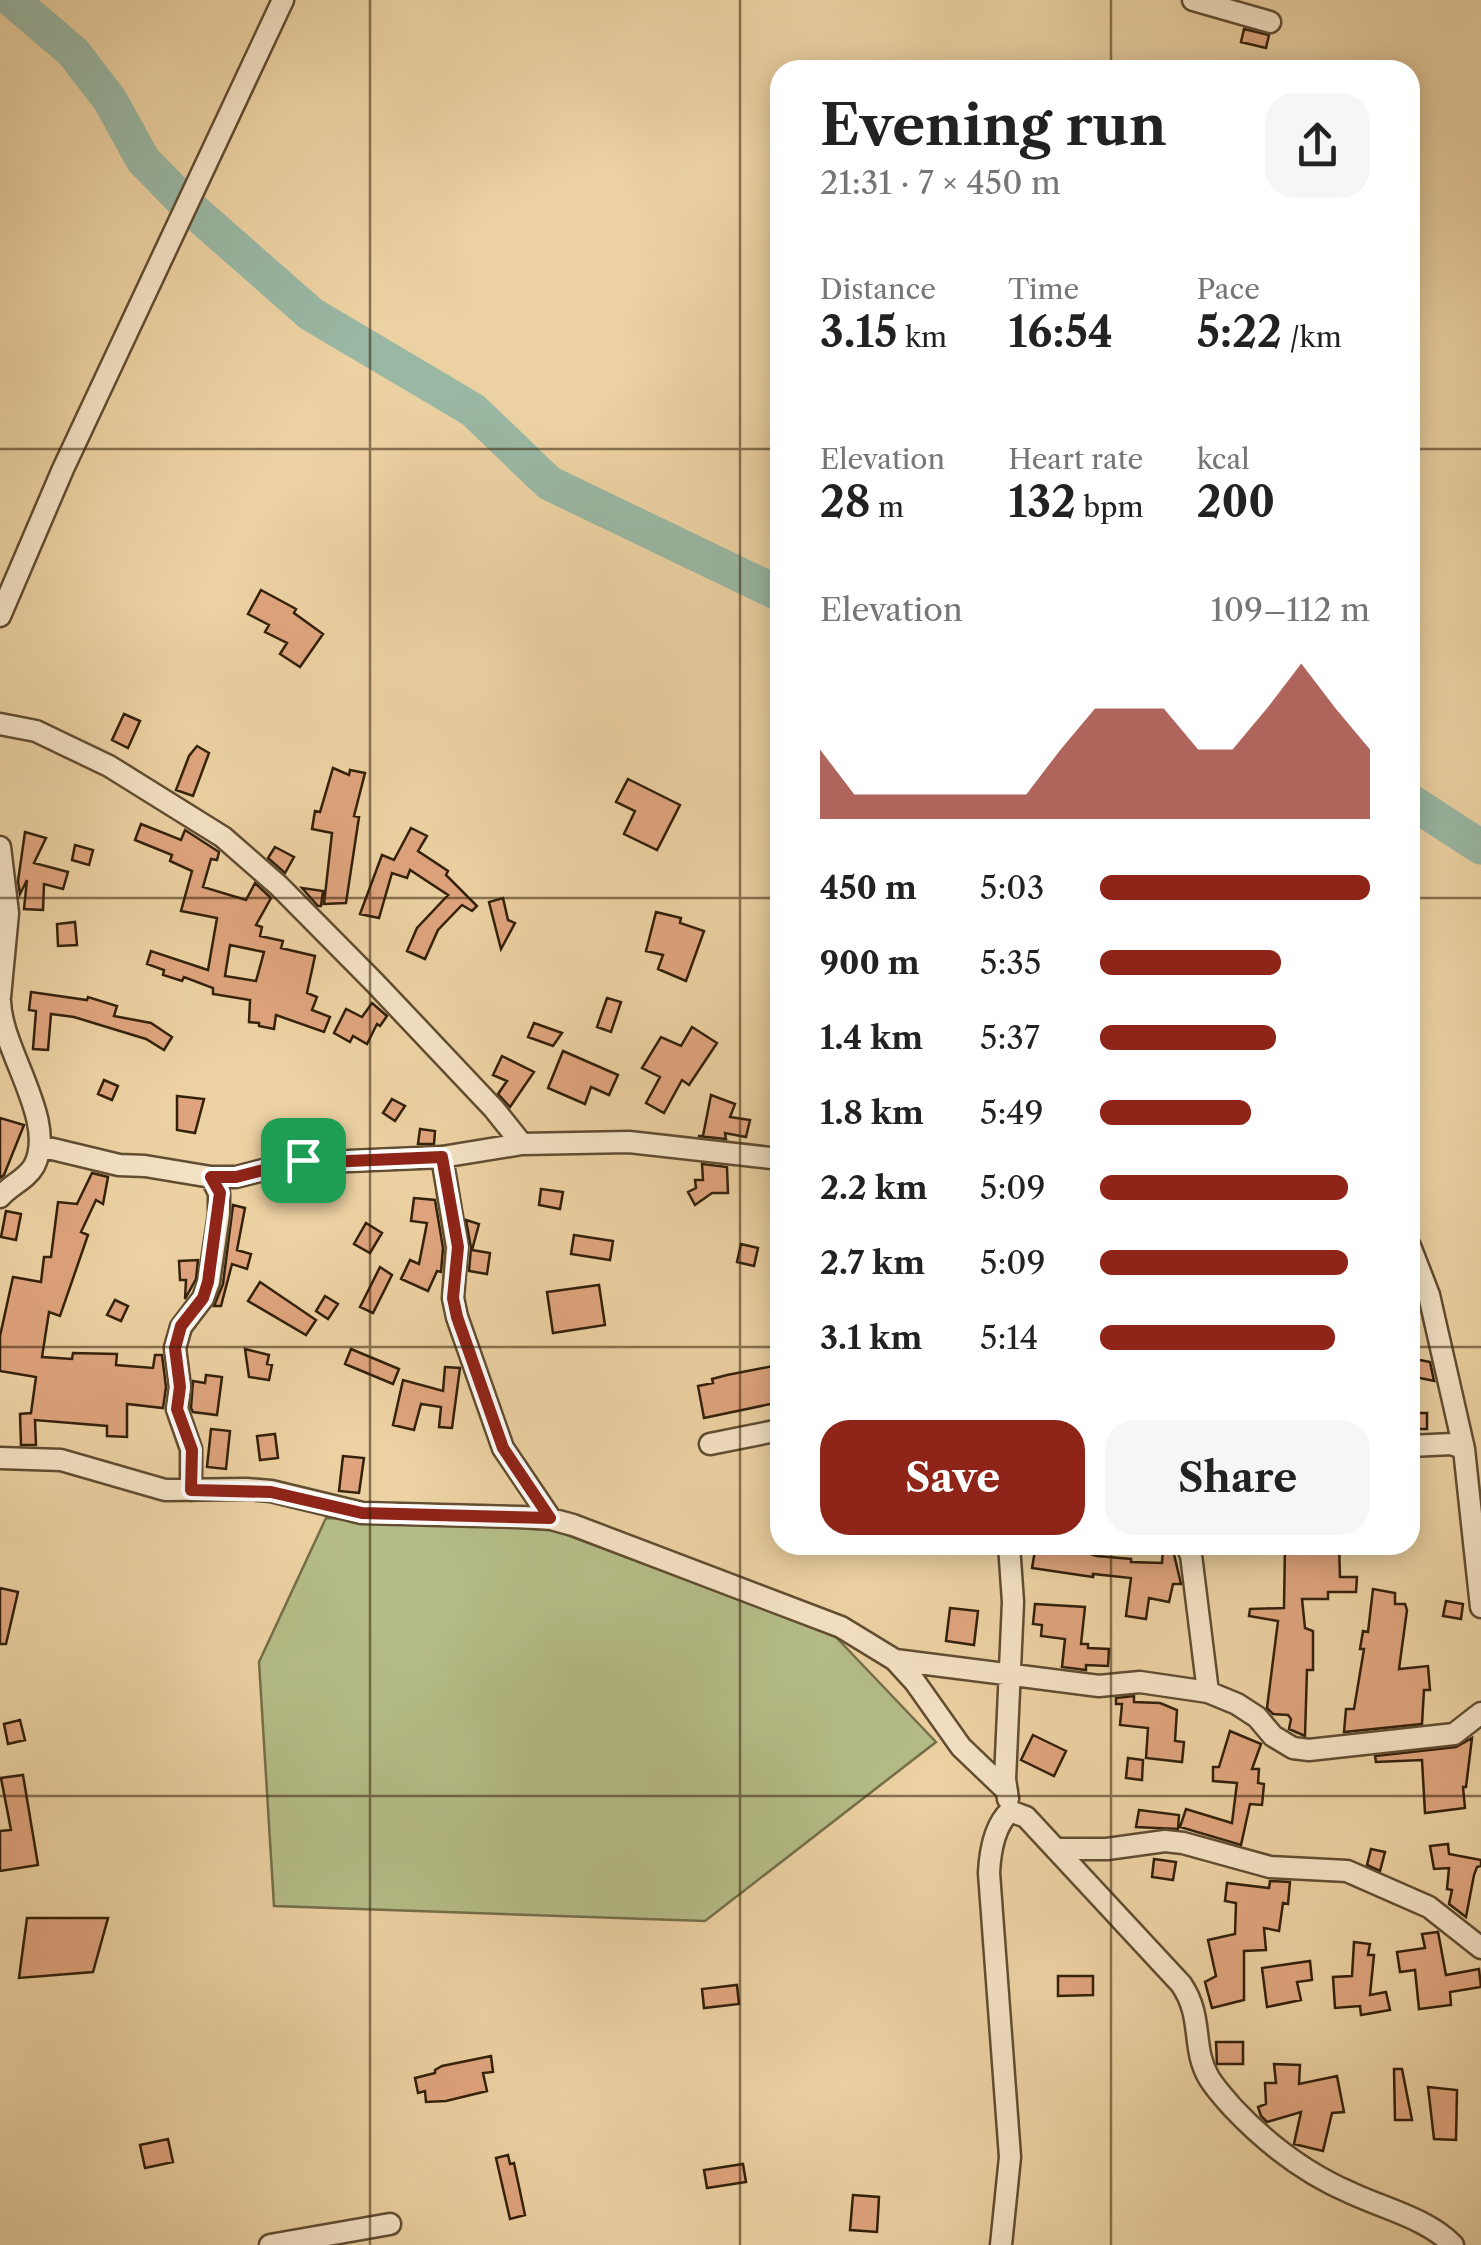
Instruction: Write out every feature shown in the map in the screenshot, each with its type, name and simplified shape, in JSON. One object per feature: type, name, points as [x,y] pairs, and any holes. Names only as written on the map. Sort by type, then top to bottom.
[{"type":"street","points":[[0,616],[63,470],[283,0]]},
{"type":"street","points":[[1193,0],[1270,22]]},
{"type":"street","points":[[0,724],[36,731],[109,766],[222,837],[279,886],[375,983],[522,1144]]},
{"type":"street","points":[[0,847],[8,913],[0,999],[4,1032],[36,1116],[40,1146],[23,1179],[0,1197]]},
{"type":"street","points":[[40,1146],[107,1163],[211,1177],[236,1177],[303,1160],[442,1157],[522,1144],[630,1142],[770,1158]]},
{"type":"street","points":[[442,1157],[458,1247],[453,1298],[457,1317],[503,1448],[550,1518]]},
{"type":"street","points":[[0,1177],[23,1179]]},
{"type":"street","points":[[191,1490],[192,1450],[177,1409],[180,1387],[175,1348],[181,1326],[203,1298],[208,1282],[220,1193],[211,1177]]},
{"type":"street","points":[[1420,1272],[1429,1295],[1464,1449],[1481,1607]]},
{"type":"street","points":[[710,1444],[770,1432]]},
{"type":"street","points":[[1420,1446],[1452,1444],[1464,1449]]},
{"type":"street","points":[[0,1458],[61,1460],[144,1486],[271,1492],[362,1513],[550,1518],[841,1627],[896,1660],[960,1747],[1057,1848],[1192,2000],[1209,2078],[1233,2108],[1274,2146],[1315,2174],[1345,2191],[1424,2223],[1453,2245]]},
{"type":"street","points":[[1002,2245],[1010,2157],[989,1873],[990,1857],[1008,1801],[1011,1555]]},
{"type":"street","points":[[1191,1555],[1208,1692]]},
{"type":"street","points":[[896,1660],[1099,1686],[1140,1682],[1208,1692],[1238,1704],[1292,1748],[1309,1750],[1454,1734],[1481,1713]]},
{"type":"street","points":[[1057,1848],[1106,1849],[1165,1841],[1270,1867],[1347,1871],[1429,1907],[1481,1948]]},
{"type":"street","points":[[270,2245],[390,2224]]},
{"type":"green space","points":[[326,1518],[554,1530],[834,1635],[936,1742],[705,1921],[274,1906],[259,1662]]},
{"type":"building","points":[[1244,29],[1269,35],[1266,48],[1241,42]]},
{"type":"building","points":[[261,590],[296,609],[294,613],[323,634],[300,667],[280,654],[287,643],[265,632],[269,625],[248,614]]},
{"type":"building","points":[[124,714],[140,721],[128,748],[112,740]]},
{"type":"building","points":[[197,746],[209,753],[193,796],[176,790]]},
{"type":"building","points":[[333,768],[349,775],[350,770],[365,773],[354,816],[359,817],[346,903],[324,904],[332,833],[312,829],[315,811],[320,812]]},
{"type":"building","points":[[628,779],[680,805],[657,850],[624,834],[635,811],[616,802]]},
{"type":"building","points":[[141,824],[181,840],[185,830],[219,852],[217,860],[211,859],[203,887],[246,900],[255,883],[271,898],[256,925],[262,927],[260,936],[283,941],[281,948],[315,956],[307,993],[317,997],[312,1010],[330,1017],[324,1032],[276,1015],[274,1029],[259,1026],[249,1022],[250,1000],[213,994],[213,988],[184,977],[182,981],[163,975],[164,970],[147,964],[151,951],[208,970],[217,918],[181,911],[192,871],[170,861],[172,855],[135,840]],"holes":[[[230,945],[264,952],[256,981],[225,976]]]},
{"type":"building","points":[[411,828],[427,836],[418,851],[448,871],[446,875],[477,906],[472,911],[462,905],[438,930],[425,959],[407,951],[417,928],[448,895],[410,870],[407,878],[392,873],[379,918],[360,914],[382,855],[394,860]]},
{"type":"building","points":[[25,832],[46,838],[34,863],[68,872],[63,889],[44,884],[43,910],[24,909],[27,880],[20,894],[18,881]]},
{"type":"building","points":[[75,845],[93,850],[89,865],[72,860]]},
{"type":"building","points":[[275,847],[294,857],[285,873],[268,858]]},
{"type":"building","points":[[302,888],[323,891],[321,906],[318,906]]},
{"type":"building","points":[[503,898],[508,920],[515,923],[501,949],[489,902]]},
{"type":"building","points":[[656,912],[681,918],[680,923],[704,931],[686,981],[658,969],[663,955],[646,951]]},
{"type":"building","points":[[75,922],[77,945],[58,946],[57,924]]},
{"type":"building","points":[[31,992],[87,1000],[88,997],[117,1006],[114,1016],[151,1023],[172,1037],[164,1050],[146,1039],[51,1014],[48,1050],[33,1049],[36,1011],[29,1010]]},
{"type":"building","points":[[607,998],[621,1002],[611,1032],[597,1027]]},
{"type":"building","points":[[372,1003],[387,1016],[380,1026],[377,1024],[367,1044],[353,1036],[350,1042],[334,1033],[346,1009],[362,1017]]},
{"type":"building","points":[[534,1023],[562,1033],[553,1046],[528,1037]]},
{"type":"building","points":[[692,1027],[717,1043],[689,1085],[682,1080],[664,1113],[646,1103],[660,1077],[642,1068],[661,1037],[681,1046]]},
{"type":"building","points":[[563,1051],[618,1075],[609,1095],[591,1087],[585,1104],[548,1088]]},
{"type":"building","points":[[502,1056],[534,1072],[510,1107],[498,1094],[507,1081],[493,1075]]},
{"type":"building","points":[[104,1080],[118,1086],[112,1100],[98,1094]]},
{"type":"building","points":[[711,1095],[735,1104],[730,1117],[750,1120],[746,1137],[725,1133],[726,1139],[698,1136],[703,1136]]},
{"type":"building","points":[[177,1096],[204,1099],[195,1133],[177,1130]]},
{"type":"building","points":[[392,1099],[405,1106],[395,1121],[383,1113]]},
{"type":"building","points":[[0,1118],[24,1125],[0,1178]]},
{"type":"building","points":[[420,1129],[435,1131],[434,1144],[418,1144]]},
{"type":"building","points":[[702,1164],[727,1167],[728,1193],[712,1193],[695,1205],[688,1192],[696,1188],[695,1180],[703,1180]]},
{"type":"building","points":[[92,1173],[108,1177],[103,1204],[96,1200],[81,1232],[88,1235],[60,1316],[49,1312],[42,1357],[72,1359],[73,1353],[117,1354],[116,1365],[153,1368],[155,1355],[162,1355],[166,1387],[163,1408],[127,1404],[127,1437],[107,1436],[107,1426],[35,1420],[36,1445],[21,1445],[20,1414],[31,1413],[36,1377],[0,1371],[0,1336],[13,1277],[41,1282],[44,1257],[51,1257],[58,1202],[77,1204]]},
{"type":"building","points":[[541,1189],[563,1192],[560,1209],[539,1205]]},
{"type":"building","points":[[414,1198],[435,1200],[443,1248],[441,1272],[437,1271],[428,1291],[401,1279],[410,1260],[419,1264],[427,1223],[411,1221]]},
{"type":"building","points":[[233,1205],[245,1208],[237,1250],[251,1254],[247,1269],[232,1264],[221,1306],[214,1306],[223,1284]]},
{"type":"building","points":[[6,1211],[21,1214],[16,1240],[1,1237]]},
{"type":"building","points":[[466,1220],[479,1224],[472,1250],[490,1253],[487,1274],[469,1271],[471,1248]]},
{"type":"building","points":[[366,1223],[382,1233],[370,1253],[354,1244]]},
{"type":"building","points":[[574,1235],[613,1241],[610,1260],[571,1254]]},
{"type":"building","points":[[741,1244],[758,1248],[754,1266],[737,1262]]},
{"type":"building","points":[[198,1260],[196,1279],[185,1299],[186,1280],[180,1280],[179,1261]]},
{"type":"building","points":[[380,1267],[392,1275],[373,1313],[360,1307]]},
{"type":"building","points":[[260,1282],[316,1320],[306,1335],[248,1301]]},
{"type":"building","points":[[599,1285],[605,1325],[553,1333],[547,1292]]},
{"type":"building","points":[[325,1296],[338,1304],[328,1319],[316,1311]]},
{"type":"building","points":[[115,1300],[128,1306],[121,1321],[107,1315]]},
{"type":"building","points":[[245,1349],[269,1355],[269,1380],[249,1377]]},
{"type":"building","points":[[351,1349],[399,1369],[393,1384],[345,1364]]},
{"type":"building","points":[[1420,1360],[1430,1362],[1434,1381],[1420,1378]]},
{"type":"building","points":[[445,1367],[460,1368],[452,1428],[439,1427],[441,1407],[421,1404],[414,1430],[393,1425],[403,1380],[443,1391]]},
{"type":"building","points":[[770,1367],[770,1404],[704,1418],[698,1386],[727,1375]]},
{"type":"building","points":[[206,1375],[222,1377],[217,1415],[193,1412],[191,1408],[193,1381],[205,1383]]},
{"type":"building","points":[[1420,1413],[1427,1413],[1427,1429],[1420,1429]]},
{"type":"building","points":[[211,1429],[230,1431],[226,1469],[207,1467]]},
{"type":"building","points":[[275,1434],[278,1458],[260,1460],[257,1436]]},
{"type":"building","points":[[343,1456],[364,1458],[359,1493],[339,1491]]},
{"type":"building","points":[[1034,1555],[1094,1555],[1162,1563],[1163,1555],[1174,1555],[1181,1584],[1173,1584],[1169,1602],[1149,1598],[1146,1619],[1126,1616],[1131,1578],[1032,1568]]},
{"type":"building","points":[[1285,1555],[1339,1555],[1340,1577],[1357,1577],[1356,1592],[1328,1592],[1328,1599],[1302,1599],[1305,1628],[1313,1631],[1313,1670],[1307,1670],[1305,1736],[1289,1729],[1288,1715],[1273,1714],[1267,1708],[1278,1621],[1249,1616],[1250,1609],[1284,1608]]},
{"type":"building","points":[[0,1588],[18,1592],[6,1644],[0,1644]]},
{"type":"building","points":[[1373,1589],[1395,1593],[1395,1604],[1405,1604],[1399,1669],[1428,1666],[1430,1690],[1424,1690],[1422,1724],[1344,1732],[1346,1709],[1354,1709],[1364,1649],[1360,1649],[1363,1631],[1368,1632]]},
{"type":"building","points":[[1446,1601],[1463,1604],[1461,1619],[1443,1616]]},
{"type":"building","points":[[1035,1604],[1085,1607],[1081,1644],[1109,1649],[1108,1666],[1086,1665],[1086,1670],[1062,1667],[1065,1639],[1041,1636],[1042,1625],[1033,1624]]},
{"type":"building","points":[[950,1608],[978,1611],[974,1645],[946,1641]]},
{"type":"building","points":[[1134,1696],[1134,1702],[1160,1703],[1177,1710],[1175,1741],[1184,1742],[1182,1762],[1146,1758],[1148,1728],[1120,1725],[1122,1704],[1116,1704],[1116,1698]]},
{"type":"building","points":[[20,1720],[25,1740],[8,1744],[4,1724]]},
{"type":"building","points":[[1230,1731],[1261,1744],[1252,1769],[1259,1769],[1258,1783],[1264,1784],[1262,1805],[1250,1804],[1241,1845],[1180,1827],[1186,1809],[1232,1823],[1237,1783],[1213,1781],[1213,1767],[1219,1767]]},
{"type":"building","points":[[1033,1735],[1066,1751],[1054,1776],[1021,1760]]},
{"type":"building","points":[[1472,1738],[1463,1787],[1465,1808],[1425,1813],[1422,1760],[1376,1762],[1375,1756],[1456,1747]]},
{"type":"building","points":[[1128,1758],[1143,1760],[1142,1780],[1126,1778]]},
{"type":"building","points":[[23,1775],[38,1865],[0,1871],[0,1831],[11,1830],[1,1778]]},
{"type":"building","points":[[1139,1810],[1179,1815],[1178,1829],[1136,1827]]},
{"type":"building","points":[[1448,1844],[1449,1854],[1481,1860],[1466,1917],[1449,1904],[1449,1868],[1434,1869],[1430,1846]]},
{"type":"building","points":[[1371,1849],[1385,1852],[1380,1871],[1367,1865]]},
{"type":"building","points":[[1154,1859],[1176,1862],[1173,1880],[1152,1877]]},
{"type":"building","points":[[1270,1881],[1290,1882],[1279,1931],[1264,1928],[1266,1950],[1244,1951],[1244,2000],[1212,2008],[1205,1982],[1216,1976],[1208,1940],[1235,1934],[1236,1903],[1225,1901],[1227,1883],[1269,1888]]},
{"type":"building","points":[[27,1918],[108,1918],[93,1972],[19,1978]]},
{"type":"building","points":[[1438,1932],[1446,1975],[1479,1969],[1481,1987],[1450,1992],[1451,2005],[1419,2009],[1415,1970],[1400,1972],[1397,1952],[1425,1948],[1422,1934]]},
{"type":"building","points":[[1354,1942],[1370,1944],[1368,1955],[1374,1955],[1370,1995],[1386,1992],[1390,2010],[1361,2015],[1360,2006],[1335,2008],[1333,1977],[1352,1976]]},
{"type":"building","points":[[1310,1961],[1312,1980],[1297,1982],[1301,2000],[1267,2007],[1262,1968]]},
{"type":"building","points":[[1058,1976],[1093,1976],[1093,1995],[1058,1996]]},
{"type":"building","points":[[737,1985],[739,2004],[704,2008],[702,1989]]},
{"type":"building","points":[[1216,2042],[1243,2042],[1243,2064],[1217,2064]]},
{"type":"building","points":[[491,2056],[493,2072],[483,2073],[487,2091],[426,2102],[425,2091],[418,2093],[415,2078],[435,2073],[442,2066]]},
{"type":"building","points":[[1274,2064],[1300,2065],[1299,2084],[1337,2076],[1344,2112],[1332,2113],[1323,2151],[1294,2144],[1301,2112],[1267,2122],[1261,2116],[1258,2107],[1266,2104],[1265,2083],[1276,2083]]},
{"type":"building","points":[[1394,2069],[1402,2069],[1412,2120],[1395,2120]]},
{"type":"building","points":[[1428,2087],[1457,2090],[1456,2140],[1434,2139]]},
{"type":"building","points":[[168,2139],[173,2162],[145,2168],[140,2145]]},
{"type":"building","points":[[508,2155],[510,2164],[514,2163],[525,2215],[510,2219],[496,2158]]},
{"type":"building","points":[[743,2164],[746,2182],[707,2188],[704,2170]]},
{"type":"building","points":[[853,2195],[879,2197],[877,2232],[850,2230]]},
{"type":"waterway","points":[[12,0],[73,52],[110,100],[143,160],[187,205],[311,314],[473,410],[549,483],[770,589]]},
{"type":"waterway","points":[[1420,807],[1481,847]]},
{"type":"route","points":[[442,1157],[458,1247],[453,1298],[457,1317],[503,1448],[550,1518],[362,1513],[271,1492],[191,1490],[192,1450],[177,1409],[180,1387],[175,1348],[181,1326],[203,1298],[208,1282],[220,1193],[211,1177],[236,1177],[303,1160],[442,1157]]}]
